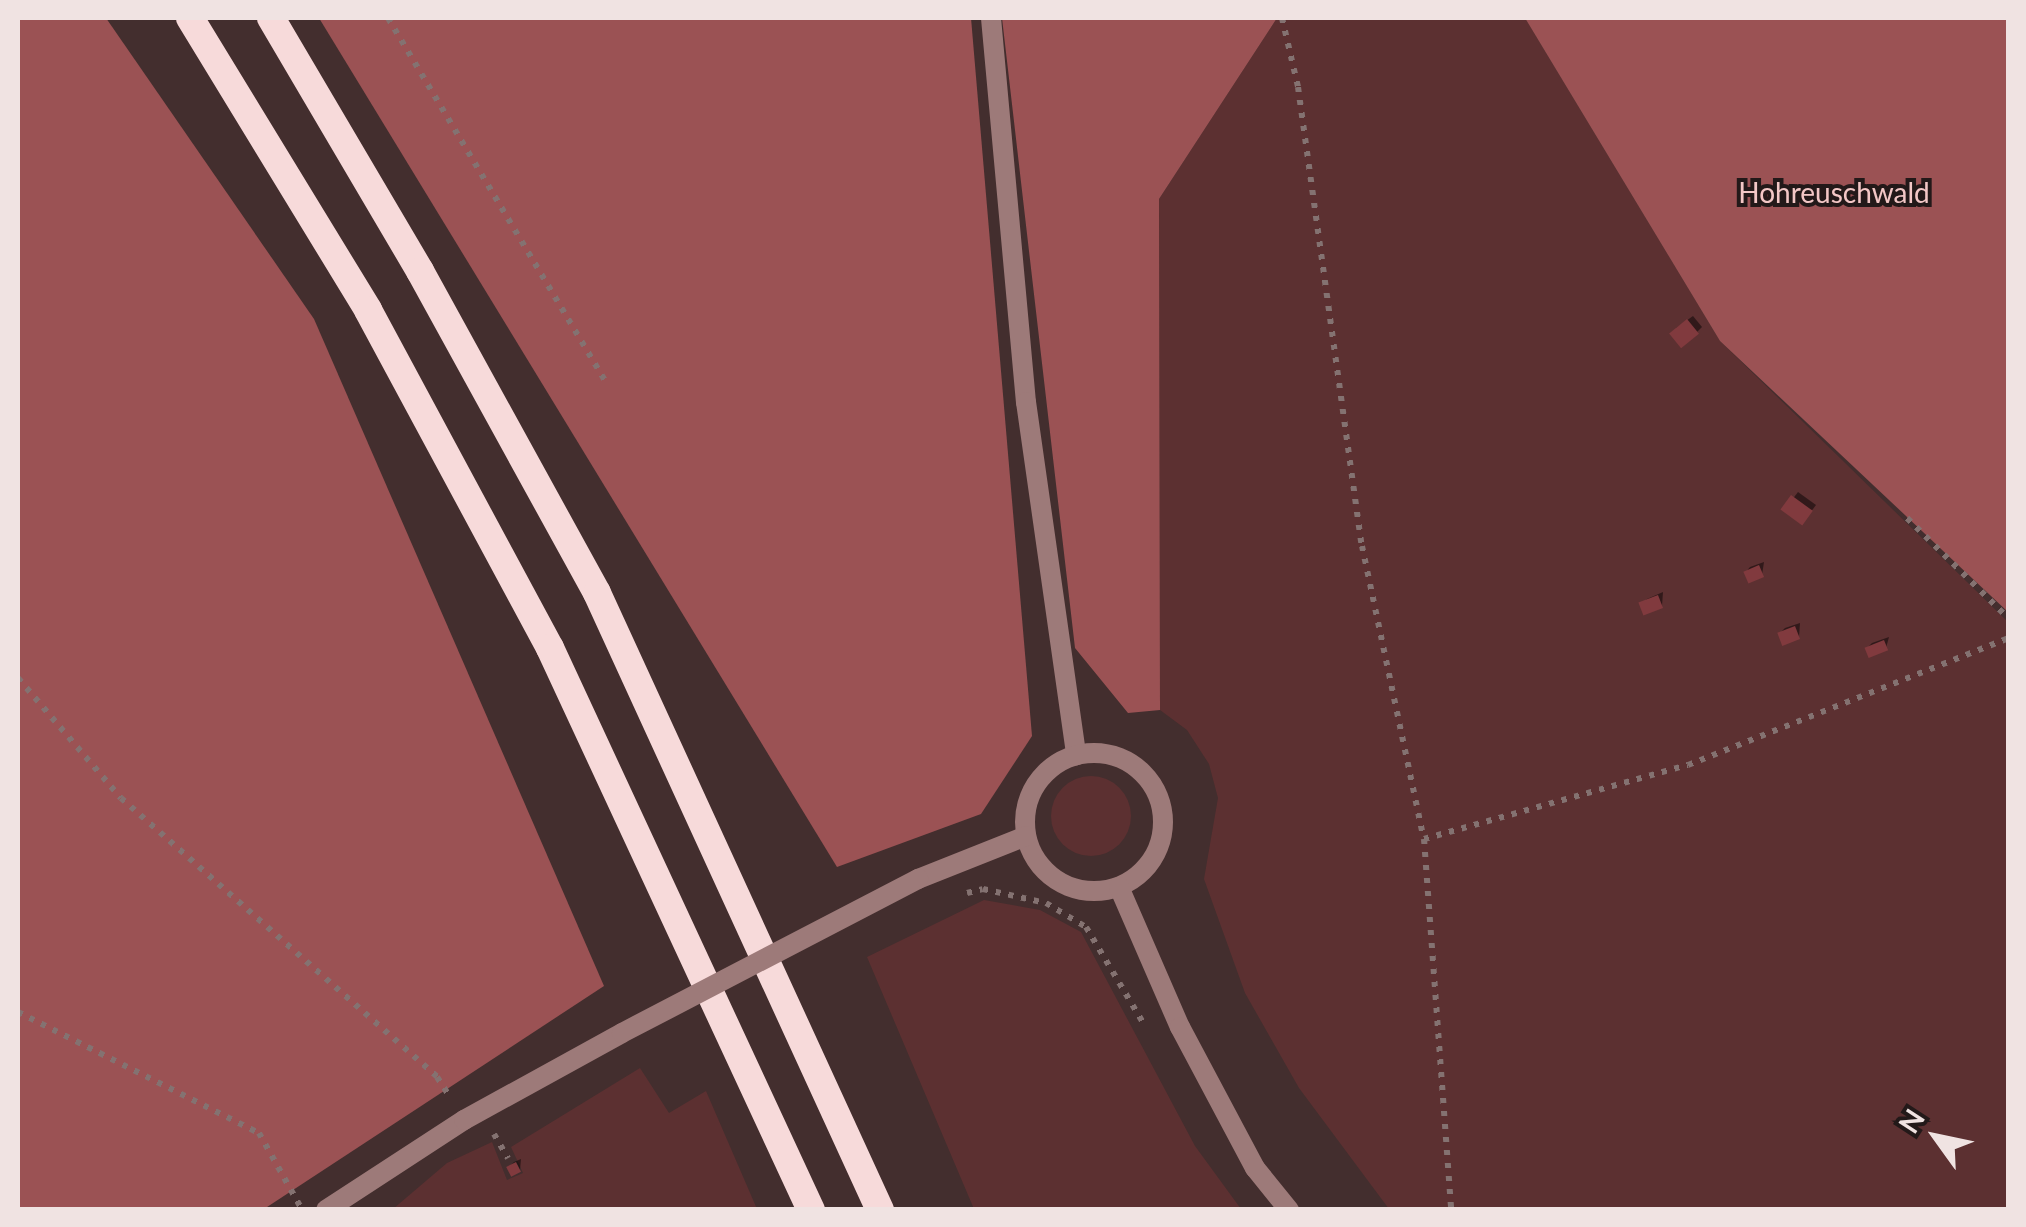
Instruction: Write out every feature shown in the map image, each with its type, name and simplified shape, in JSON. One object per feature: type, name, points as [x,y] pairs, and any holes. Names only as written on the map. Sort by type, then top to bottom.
[{"type":"highway","points":[[190,18],[368,310],[524,598],[651,854],[811,1210]]},
{"type":"highway","points":[[271,18],[420,271],[597,593],[880,1210]]},
{"type":"street","points":[[990,18],[1026,402],[1076,755]]},
{"type":"street","points":[[1076,755],[1125,760],[1150,781],[1161,806],[1162,834],[1151,861],[1119,887],[1066,886],[1045,872],[1026,836],[1029,798],[1046,771],[1076,755]]},
{"type":"street","points":[[326,1210],[464,1120],[622,1033],[918,878],[1026,836]]},
{"type":"street","points":[[1119,887],[1199,1062],[1255,1168],[1288,1210]]},
{"type":"path","points":[[388,18],[608,385]]},
{"type":"path","points":[[1282,18],[1298,87],[1362,546],[1424,839],[1452,1210]]},
{"type":"path","points":[[1906,518],[2008,618]]},
{"type":"path","points":[[1424,839],[1688,764],[2008,638]]},
{"type":"path","points":[[18,678],[120,798],[436,1077],[464,1120]]},
{"type":"path","points":[[962,894],[983,889],[1046,903],[1086,927],[1153,1040]]},
{"type":"path","points":[[18,1012],[259,1132],[302,1210]]},
{"type":"path","points":[[493,1133],[508,1158]]},
{"type":"shaded area","points":[[1277,18],[1525,18],[1720,341],[2008,622],[2008,1209],[1389,1209],[1299,1088],[1245,993],[1204,879],[1218,798],[1209,764],[1187,730],[1160,710],[1159,199]]},
{"type":"shaded area","points":[[1091,776],[1106,779],[1119,788],[1128,801],[1128,831],[1119,844],[1106,853],[1091,856],[1076,853],[1063,844],[1054,831],[1051,816],[1054,801],[1063,788],[1076,779]]},
{"type":"shaded area","points":[[984,900],[1040,910],[1081,932],[1195,1146],[1241,1209],[974,1209],[867,957]]},
{"type":"shaded area","points":[[640,1068],[669,1113],[706,1091],[757,1209],[393,1209],[447,1163],[492,1142],[507,1180],[523,1173],[511,1147]]},
{"type":"green space","points":[[18,18],[106,18],[314,319],[604,986],[264,1209],[18,1209]]},
{"type":"green space","points":[[319,18],[971,18],[1032,736],[981,814],[837,867]]},
{"type":"green space","points":[[1002,18],[1277,18],[1159,199],[1160,710],[1128,713],[1075,648]]},
{"type":"green space","name":"Hohreuschwald","points":[[1525,18],[2008,18],[2008,612],[1720,341]]},
{"type":"building","points":[[1687,319],[1699,334],[1681,348],[1669,333]]},
{"type":"building","points":[[1791,495],[1813,511],[1802,525],[1780,510]]},
{"type":"building","points":[[1759,565],[1764,577],[1748,584],[1743,572]]},
{"type":"building","points":[[1658,595],[1663,608],[1643,616],[1638,603]]},
{"type":"building","points":[[1795,626],[1800,639],[1782,646],[1777,633]]},
{"type":"building","points":[[1884,640],[1888,650],[1869,658],[1865,648]]},
{"type":"building","points":[[516,1162],[521,1172],[511,1177],[506,1167]]}]
